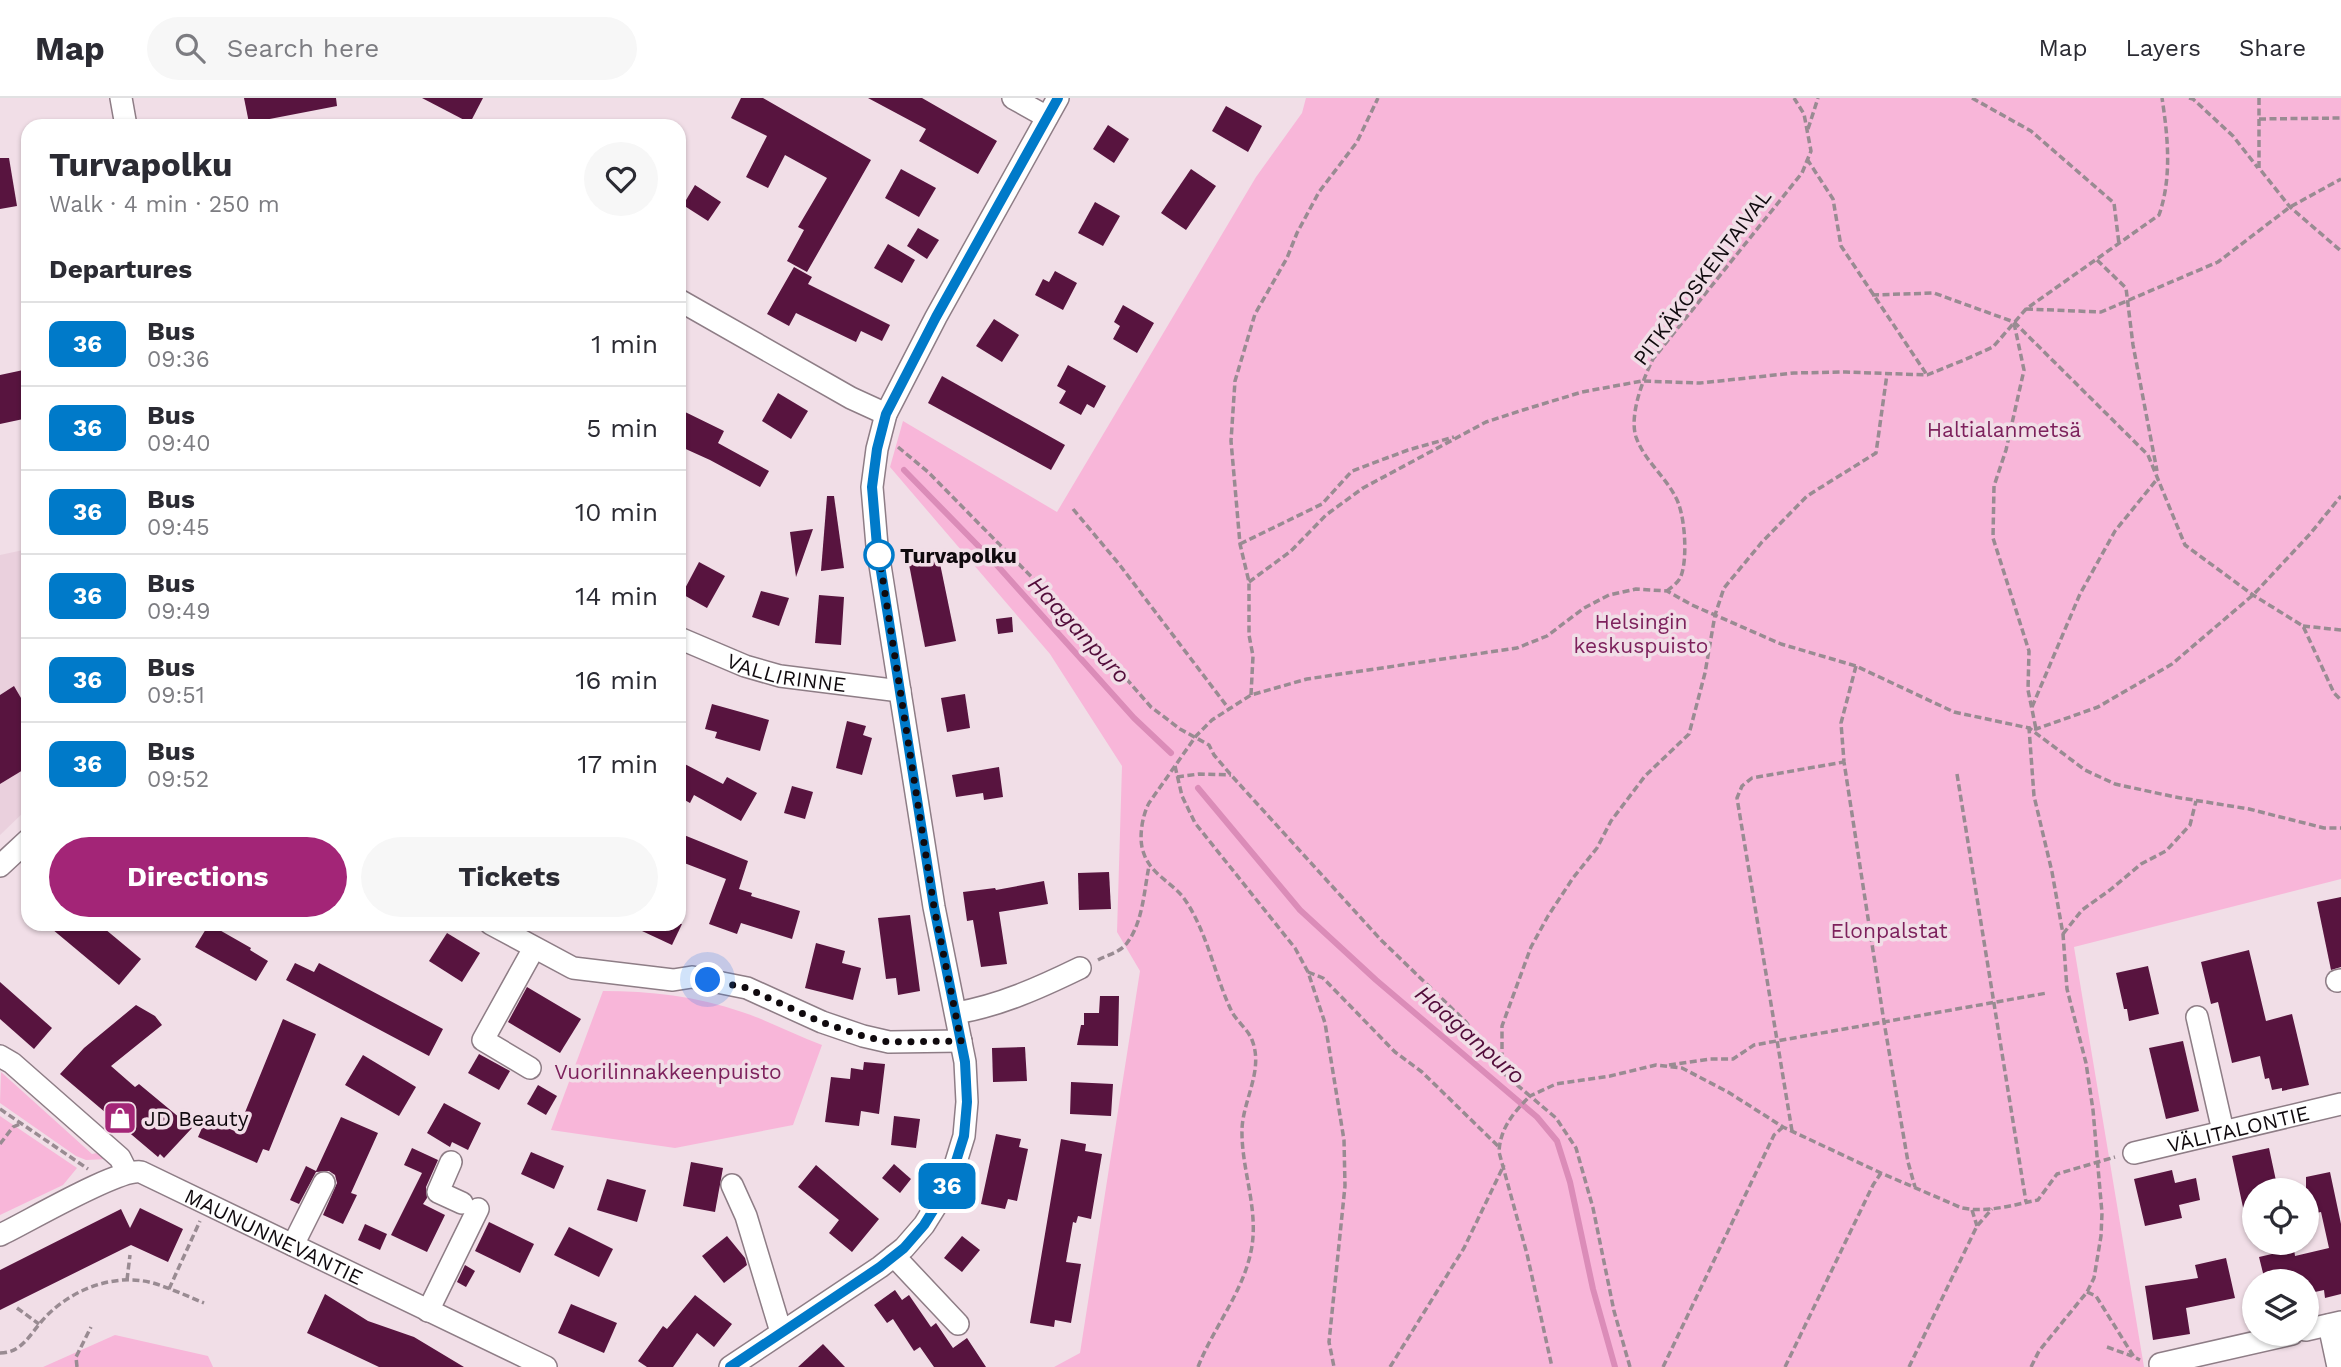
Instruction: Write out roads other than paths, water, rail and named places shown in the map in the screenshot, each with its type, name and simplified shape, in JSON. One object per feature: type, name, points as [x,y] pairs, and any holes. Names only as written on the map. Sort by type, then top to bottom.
[{"type":"street","points":[[121,98],[125,119]]},
{"type":"street","points":[[1013,98],[1047,117]]},
{"type":"street","points":[[730,1367],[756,1360],[781,1332],[904,1248],[939,1201],[964,1136],[967,1102],[965,1062],[934,907],[874,523],[872,487],[877,449],[886,414],[936,317],[1058,98]]},
{"type":"street","points":[[686,304],[851,398],[886,414]]},
{"type":"street","name":"VALLIRINNE","points":[[686,641],[745,666],[780,676],[900,691]]},
{"type":"street","points":[[0,866],[21,846]]},
{"type":"street","points":[[504,931],[573,968],[673,980],[692,977],[747,988],[821,1022],[888,1042],[961,1041]]},
{"type":"street","points":[[530,1068],[483,1040],[534,948]]},
{"type":"street","points":[[956,1013],[988,1006],[1080,968]]},
{"type":"street","points":[[2197,1017],[2222,1131]]},
{"type":"street","points":[[0,1056],[12,1063],[120,1158],[127,1172],[0,1236]]},
{"type":"street","name":"VÄLITALONTIE","points":[[2134,1153],[2341,1104]]},
{"type":"street","points":[[428,1311],[470,1206],[438,1192],[451,1162]]},
{"type":"street","name":"MAUNUNNEVANTIE","points":[[127,1172],[141,1172],[546,1367]]},
{"type":"street","points":[[293,1245],[324,1183]]},
{"type":"street","points":[[732,1185],[746,1216],[781,1332]]},
{"type":"street","points":[[894,1256],[958,1324]]},
{"type":"street","points":[[2335,1324],[2338,1367]]},
{"type":"street","points":[[2160,1364],[2213,1359],[2254,1346]]},
{"type":"waterway","name":"Haaganpuro","points":[[904,470],[995,563],[1134,718],[1171,753]]},
{"type":"waterway","name":"Haaganpuro","points":[[1198,788],[1300,910],[1376,980],[1537,1117],[1557,1141],[1570,1182],[1593,1289],[1615,1367]]},
{"type":"place","name":"Turvapolku","points":[[879,555]]},
{"type":"place","name":"JD Beauty","points":[[120,1118]]},
{"type":"park label","name":"Haltialanmetsä","points":[[2004,429]]},
{"type":"park label","name":"Helsingin keskuspuisto","points":[[1641,633]]},
{"type":"park label","name":"Elonpalstat","points":[[1889,930]]},
{"type":"park label","name":"Vuorilinnakkeenpuisto","points":[[668,1071]]}]
